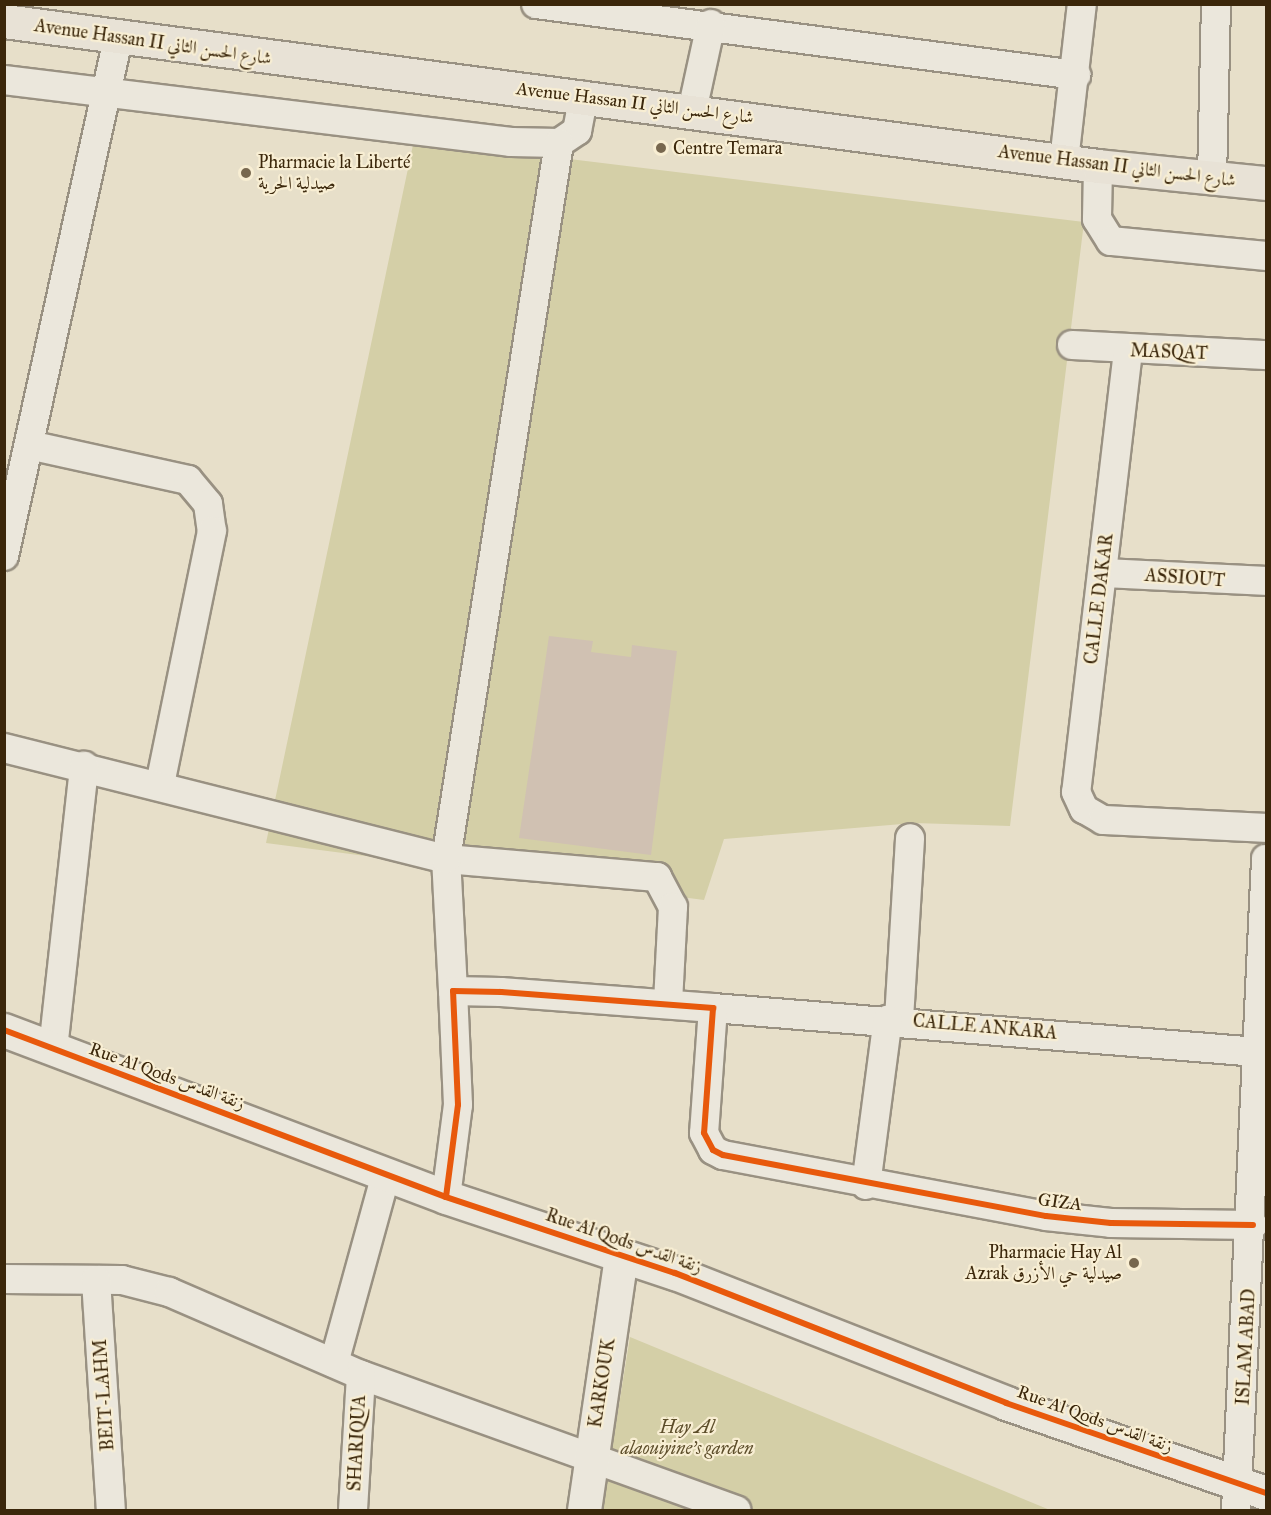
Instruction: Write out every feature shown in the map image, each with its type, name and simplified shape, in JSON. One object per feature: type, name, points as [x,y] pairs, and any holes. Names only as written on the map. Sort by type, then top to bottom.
[{"type":"main road","name":"Avenue Hassan II شارع الحسن الثاني","points":[[4,21],[118,39],[584,96],[1098,166],[1266,183]]},
{"type":"street","points":[[536,4],[711,24],[1076,75]]},
{"type":"street","points":[[1064,161],[1076,75],[1082,4]]},
{"type":"street","points":[[1212,179],[1215,4]]},
{"type":"street","points":[[692,111],[711,24]]},
{"type":"street","points":[[4,556],[118,39]]},
{"type":"street","points":[[4,80],[511,142],[559,143],[577,131],[584,96]]},
{"type":"street","points":[[446,1197],[458,1105],[446,859],[559,143]]},
{"type":"street","points":[[1098,166],[1097,219],[1111,241],[1266,256]]},
{"type":"street","name":"MASQAT","points":[[1072,345],[1128,351],[1266,356]]},
{"type":"street","name":"CALLE DAKAR","points":[[1128,351],[1076,792],[1092,816],[1116,821],[1266,828]]},
{"type":"street","points":[[29,445],[188,480],[208,504],[212,531],[160,784]]},
{"type":"street","name":"ASSIOUT","points":[[1103,573],[1266,581]]},
{"type":"street","points":[[4,748],[160,784],[446,859],[657,877],[673,907],[668,1004]]},
{"type":"street","points":[[53,1049],[84,766]]},
{"type":"street","points":[[866,1185],[894,1019],[910,838]]},
{"type":"street","name":"ISLAM ABAD","points":[[1247,1496],[1253,1225],[1261,1120],[1257,1052],[1266,859]]},
{"type":"street","name":"CALLE ANKARA","points":[[453,992],[894,1019],[1257,1052]]},
{"type":"street","name":"GIZA","points":[[712,1008],[704,1133],[713,1150],[866,1185],[1110,1223],[1253,1225]]},
{"type":"street","name":"Rue Al Qods زنقة القدس","points":[[4,1030],[446,1197],[621,1255],[1247,1496]]},
{"type":"street","points":[[334,1364],[386,1174]]},
{"type":"street","name":"KARKOUK","points":[[584,1510],[621,1255]]},
{"type":"street","points":[[4,1279],[96,1280],[169,1292],[361,1375],[736,1510]]},
{"type":"street","name":"BEIT-LAHM","points":[[96,1280],[111,1510]]},
{"type":"street","name":"SHARIQUA","points":[[353,1510],[361,1375]]},
{"type":"green space","points":[[414,140],[1084,222],[1010,826],[914,823],[724,839],[704,900],[266,843]]},
{"type":"green space","name":"Hay Al alaouiyine's garden","points":[[630,1337],[1050,1510],[602,1510]]},
{"type":"building","points":[[549,636],[593,641],[591,652],[631,657],[632,645],[677,651],[651,855],[519,838]]},
{"type":"cycle path","points":[[446,1197],[458,1105],[453,991],[501,992],[713,1008],[704,1133],[713,1150],[723,1155],[1046,1216],[1111,1223],[1253,1225]]},
{"type":"cycle path","points":[[4,1030],[446,1197],[675,1273],[1006,1403],[1266,1493]]},
{"type":"place","name":"Centre Temara","points":[[661,148]]},
{"type":"place","name":"Pharmacie la Liberté صيدلية الحرية","points":[[246,173]]},
{"type":"place","name":"Pharmacie Hay Al Azrak صيدلية حي الأزرق","points":[[1134,1263]]}]
